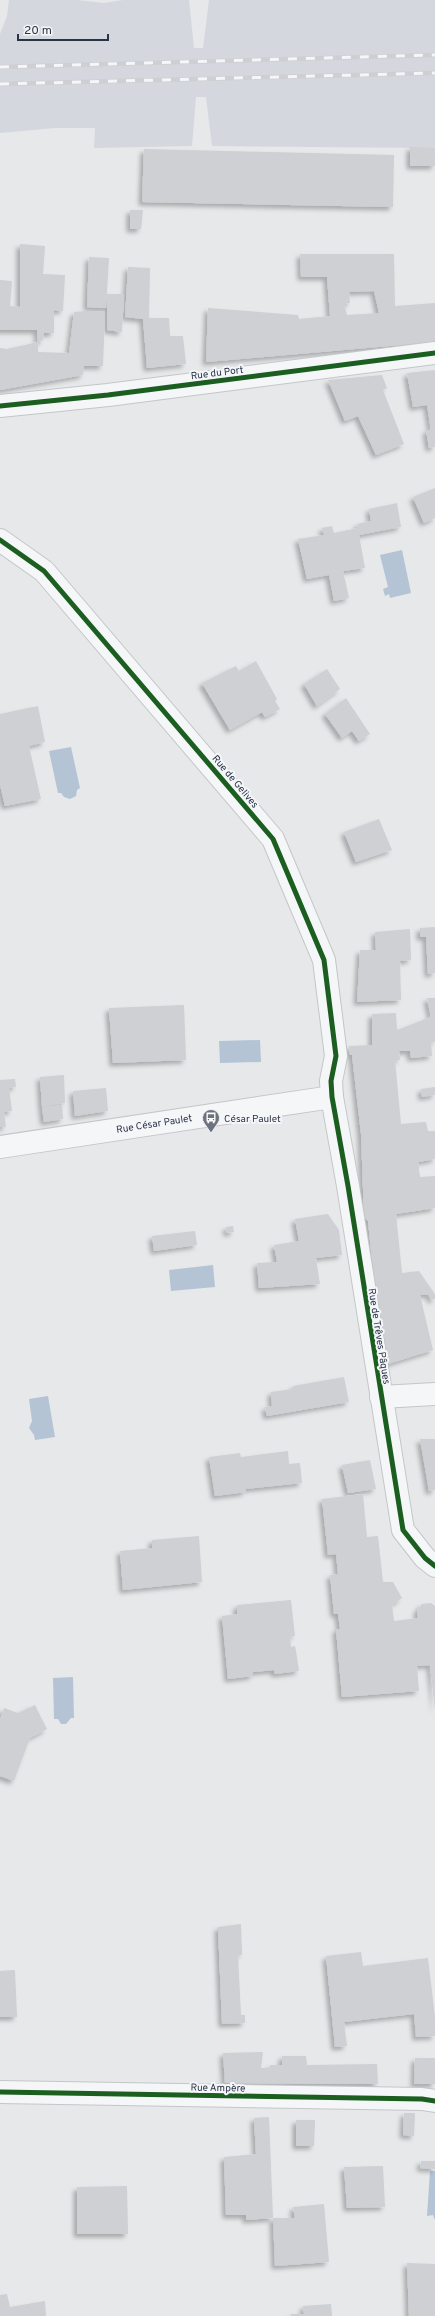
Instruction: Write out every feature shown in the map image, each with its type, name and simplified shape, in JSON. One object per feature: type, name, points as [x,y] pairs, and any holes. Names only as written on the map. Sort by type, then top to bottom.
[{"type":"street","name":"Rue du Port","points":[[0,406],[108,395],[435,353]]},
{"type":"street","name":"Rue de Gelives","points":[[0,540],[44,571],[273,839],[324,960],[336,1056],[331,1081],[332,1097]]},
{"type":"street","name":"Rue César Paulet","points":[[0,1147],[332,1097]]},
{"type":"street","name":"Rue de Trêves Pâques","points":[[332,1097],[348,1186],[403,1530],[425,1558],[435,1566]]},
{"type":"street","points":[[381,1397],[435,1394]]},
{"type":"street","name":"Rue Ampère","points":[[0,2092],[422,2099],[435,2101]]},
{"type":"shaded area","points":[[9,0],[77,0],[104,3],[123,0],[189,0],[194,48],[203,48],[209,0],[435,0],[435,148],[212,146],[206,97],[196,97],[192,146],[94,148],[95,128],[55,128],[0,133],[0,34],[7,16]]},
{"type":"water","points":[[402,550],[411,593],[390,598],[389,594],[385,596],[383,589],[388,587],[380,555]]},
{"type":"water","points":[[71,747],[80,788],[77,790],[76,796],[70,799],[64,797],[61,793],[58,793],[49,751]]},
{"type":"water","points":[[260,1040],[261,1062],[220,1063],[219,1041]]},
{"type":"water","points":[[213,1265],[215,1287],[171,1291],[169,1270]]},
{"type":"water","points":[[48,1396],[55,1437],[35,1440],[34,1435],[29,1428],[32,1421],[29,1399]]},
{"type":"water","points":[[73,1677],[74,1718],[71,1718],[66,1724],[61,1724],[58,1719],[54,1719],[53,1678]]},
{"type":"water","points":[[430,2171],[435,2171],[435,2220],[433,2215],[427,2216]]},
{"type":"building","points":[[410,147],[435,148],[435,166],[410,166]]},
{"type":"building","points":[[144,149],[394,155],[393,207],[142,202]]},
{"type":"building","points":[[130,210],[143,210],[141,229],[130,229]]},
{"type":"building","points":[[20,244],[45,246],[43,274],[65,275],[63,311],[54,310],[54,333],[44,333],[43,340],[38,342],[37,330],[0,330],[0,280],[12,281],[10,306],[20,307]]},
{"type":"building","points":[[300,254],[394,254],[395,306],[435,303],[435,342],[206,362],[208,308],[298,315],[299,319],[330,316],[327,277],[301,277]],"holes":[[[374,291],[379,313],[347,315],[344,304],[350,303],[349,292]]]},
{"type":"building","points":[[89,257],[109,258],[106,308],[87,307]]},
{"type":"building","points":[[128,267],[150,268],[149,318],[169,318],[170,336],[183,336],[186,364],[147,368],[143,319],[125,317]]},
{"type":"building","points":[[107,294],[124,294],[122,332],[107,330]]},
{"type":"building","points":[[105,311],[103,366],[84,366],[83,375],[0,390],[0,348],[7,349],[38,342],[38,352],[69,353],[74,312]]},
{"type":"building","points":[[435,370],[435,447],[429,448],[426,430],[431,430],[427,405],[413,407],[407,373]]},
{"type":"building","points":[[382,375],[387,388],[383,390],[404,444],[376,455],[358,416],[345,421],[328,380]]},
{"type":"building","points":[[435,488],[435,518],[424,523],[413,497]]},
{"type":"building","points":[[397,503],[401,527],[359,535],[365,568],[343,571],[349,598],[334,601],[329,575],[307,579],[298,539],[324,535],[322,528],[332,526],[334,533],[358,528],[357,524],[371,521],[369,509]]},
{"type":"building","points":[[256,661],[277,699],[275,701],[280,709],[265,717],[262,712],[230,730],[202,683],[236,666],[239,671]]},
{"type":"building","points":[[327,669],[340,689],[317,706],[304,684]]},
{"type":"building","points":[[346,698],[370,734],[359,741],[352,731],[342,738],[325,714]]},
{"type":"building","points":[[38,706],[45,742],[29,746],[41,799],[5,806],[0,785],[0,714]]},
{"type":"building","points":[[379,819],[392,850],[356,862],[344,832]]},
{"type":"building","points":[[435,927],[435,973],[428,974],[426,937],[420,937],[420,928]]},
{"type":"building","points":[[410,929],[411,960],[400,961],[401,1000],[357,1002],[360,950],[376,950],[375,932]]},
{"type":"building","points":[[427,998],[435,998],[435,1042],[431,1042],[432,1056],[411,1058],[410,1051],[399,1051],[400,1060],[395,1060],[401,1124],[426,1122],[428,1131],[435,1131],[435,1159],[418,1162],[420,1177],[435,1176],[435,1208],[396,1214],[402,1273],[419,1271],[435,1294],[435,1299],[431,1300],[429,1294],[420,1295],[433,1350],[388,1364],[374,1280],[368,1221],[364,1217],[361,1134],[352,1055],[350,1055],[349,1046],[372,1045],[372,1014],[396,1013],[397,1030],[431,1017]]},
{"type":"building","points":[[184,1005],[186,1060],[113,1063],[109,1008]]},
{"type":"building","points":[[64,1075],[65,1103],[42,1107],[40,1077]]},
{"type":"building","points":[[15,1079],[16,1087],[9,1088],[12,1111],[4,1112],[6,1127],[0,1127],[0,1080]]},
{"type":"building","points":[[435,1087],[435,1095],[422,1097],[421,1089]]},
{"type":"building","points":[[106,1088],[108,1111],[75,1116],[73,1091]]},
{"type":"building","points":[[62,1105],[63,1119],[44,1122],[42,1107]]},
{"type":"building","points":[[328,1214],[339,1230],[342,1255],[316,1258],[320,1284],[259,1288],[257,1263],[277,1262],[274,1245],[299,1241],[295,1219]]},
{"type":"building","points":[[233,1226],[234,1232],[227,1233],[226,1227]]},
{"type":"building","points":[[195,1231],[197,1245],[154,1251],[152,1236]]},
{"type":"building","points":[[344,1377],[349,1402],[267,1416],[265,1407],[272,1406],[271,1392],[293,1389],[293,1386]]},
{"type":"building","points":[[420,1439],[435,1439],[435,1490],[429,1491]]},
{"type":"building","points":[[288,1451],[289,1464],[300,1463],[302,1483],[245,1489],[246,1492],[215,1496],[209,1457],[240,1453],[241,1457]]},
{"type":"building","points":[[370,1460],[376,1489],[348,1493],[342,1465]]},
{"type":"building","points":[[363,1494],[367,1537],[378,1536],[383,1582],[393,1582],[402,1598],[392,1605],[394,1621],[418,1618],[417,1611],[422,1604],[431,1603],[435,1606],[435,1710],[430,1665],[417,1666],[419,1691],[342,1697],[336,1629],[340,1629],[338,1614],[334,1614],[330,1575],[338,1574],[336,1554],[328,1555],[322,1499]]},
{"type":"building","points":[[199,1536],[202,1582],[123,1590],[120,1551],[152,1548],[152,1540]]},
{"type":"building","points":[[291,1600],[295,1636],[290,1637],[291,1647],[295,1646],[299,1671],[275,1674],[274,1670],[253,1672],[253,1676],[228,1679],[222,1616],[237,1614],[237,1605]]},
{"type":"building","points":[[35,1705],[47,1729],[30,1738],[14,1781],[0,1776],[0,1720],[4,1708],[18,1713]]},
{"type":"building","points":[[241,1924],[242,1955],[238,1955],[241,2015],[245,2015],[245,2023],[222,2024],[218,1927]]},
{"type":"building","points":[[361,1952],[363,1966],[428,1958],[435,2017],[435,2036],[416,2037],[414,2014],[344,2022],[347,2046],[335,2047],[326,1956]]},
{"type":"building","points":[[15,1970],[17,2017],[0,2017],[0,1971]]},
{"type":"building","points":[[263,2052],[261,2068],[270,2068],[270,2065],[282,2065],[282,2056],[306,2056],[307,2065],[377,2064],[378,2084],[225,2083],[223,2053]]},
{"type":"building","points":[[415,2058],[435,2058],[435,2084],[414,2084]]},
{"type":"building","points":[[404,2113],[415,2113],[414,2136],[403,2135]]},
{"type":"building","points":[[269,2117],[273,2218],[246,2220],[246,2215],[226,2215],[224,2157],[256,2154],[254,2118]]},
{"type":"building","points":[[296,2120],[315,2120],[314,2146],[296,2146]]},
{"type":"building","points":[[421,2161],[435,2161],[435,2169],[420,2168]]},
{"type":"building","points":[[383,2166],[385,2207],[347,2208],[344,2167]]},
{"type":"building","points":[[127,2186],[128,2234],[77,2234],[77,2187]]},
{"type":"building","points":[[324,2204],[329,2262],[275,2266],[273,2218],[295,2218],[293,2207]]},
{"type":"building","points":[[407,2263],[435,2264],[435,2316],[409,2316]]},
{"type":"building","points":[[7,2294],[10,2307],[45,2301],[46,2316],[0,2316],[0,2295]]},
{"type":"building","points":[[331,2304],[332,2316],[291,2316],[291,2314],[304,2314],[303,2306]]},
{"type":"railway","points":[[0,67],[435,55]]},
{"type":"railway","points":[[0,84],[435,73]]},
{"type":"cycle path","points":[[0,406],[108,395],[435,353]]},
{"type":"cycle path","points":[[0,540],[44,571],[273,839],[324,960],[336,1056],[331,1081],[332,1097],[348,1186],[403,1530],[425,1558],[435,1566]]},
{"type":"cycle path","points":[[0,2092],[422,2099],[435,2101]]},
{"type":"place","name":"César Paulet","points":[[211,1133]]}]
